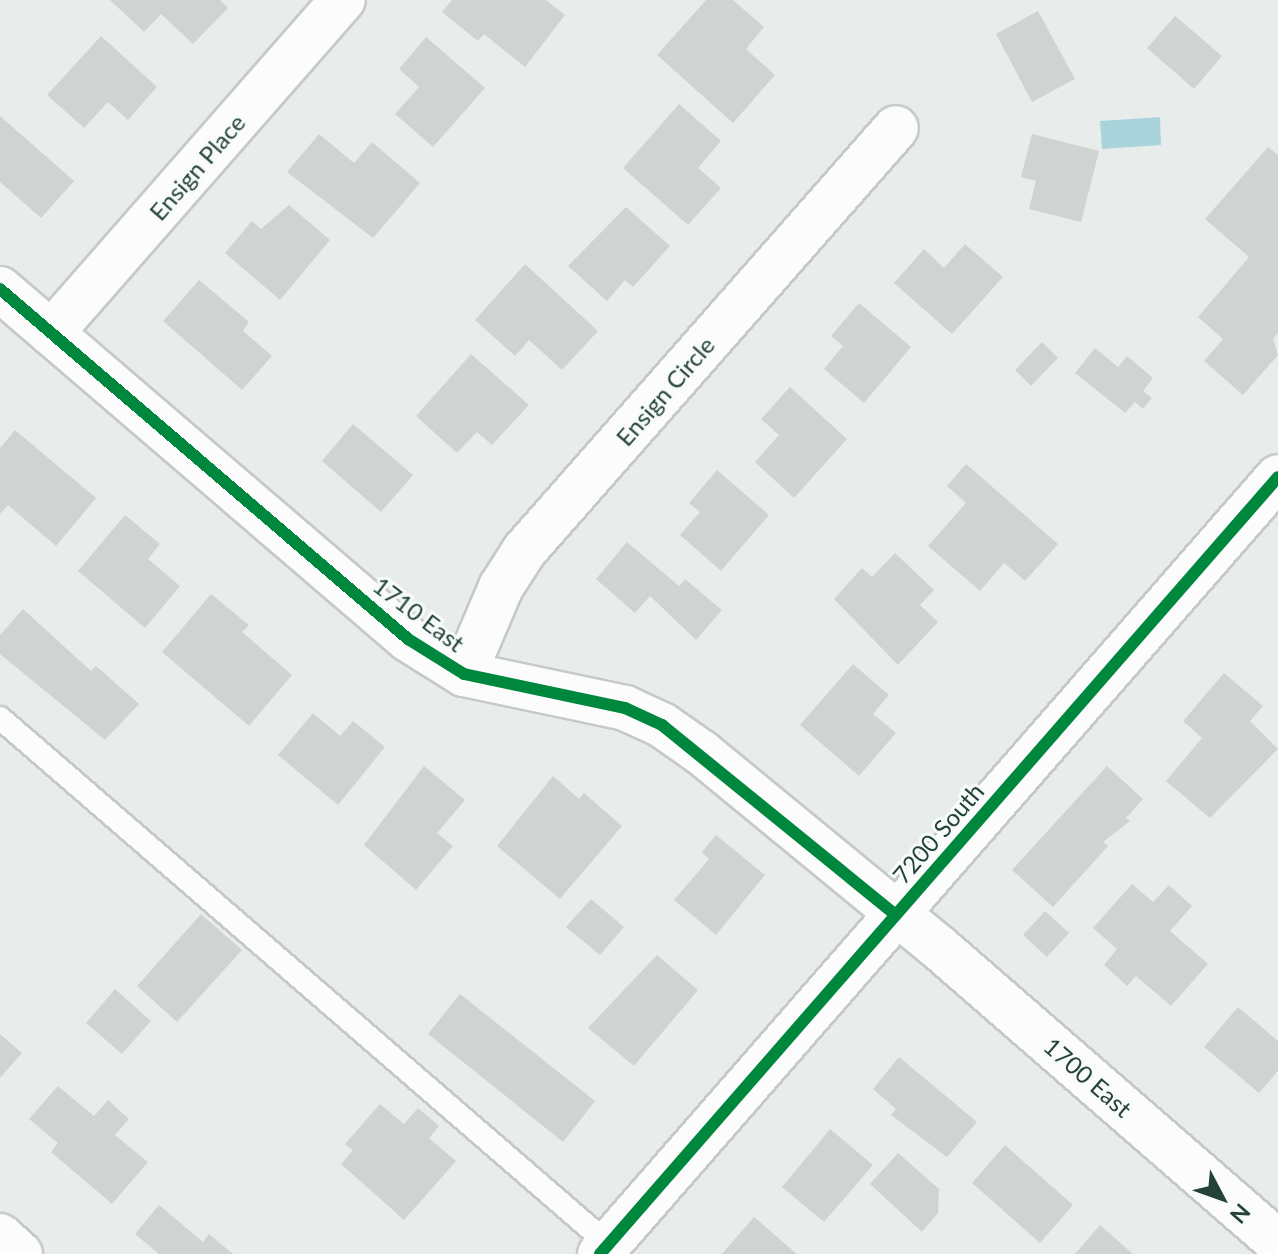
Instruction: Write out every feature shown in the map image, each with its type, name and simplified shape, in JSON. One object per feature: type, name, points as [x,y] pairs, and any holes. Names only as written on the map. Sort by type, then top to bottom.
[{"type":"street","name":"Ensign Place","points":[[51,333],[343,0]]},
{"type":"street","name":"Ensign Circle","points":[[464,674],[501,587],[524,551],[896,128]]},
{"type":"street","name":"1710 East","points":[[0,289],[408,639],[464,674],[625,708],[662,725],[896,915]]},
{"type":"street","name":"7200 South","points":[[604,1249],[1278,477]]},
{"type":"street","name":"1700 East","points":[[896,915],[1278,1242]]},
{"type":"street","points":[[0,1236],[20,1254]]},
{"type":"lane","points":[[0,718],[604,1249]]},
{"type":"water","points":[[1160,117],[1161,145],[1102,149],[1100,121]]},
{"type":"building","points":[[110,0],[220,0],[228,8],[193,44],[161,14],[144,32]]},
{"type":"building","points":[[452,0],[546,0],[565,15],[525,67],[484,34],[478,41],[442,12]]},
{"type":"building","points":[[706,0],[733,0],[764,27],[746,49],[775,75],[733,123],[657,55]]},
{"type":"building","points":[[1038,11],[1075,79],[1032,102],[996,34]]},
{"type":"building","points":[[1175,16],[1222,56],[1194,89],[1147,48]]},
{"type":"building","points":[[101,36],[157,87],[128,120],[108,102],[84,128],[47,95]]},
{"type":"building","points":[[426,37],[485,88],[433,147],[395,114],[419,87],[399,69]]},
{"type":"building","points":[[679,104],[721,141],[698,168],[721,188],[688,225],[623,168]]},
{"type":"building","points":[[0,116],[74,181],[41,218],[0,182]]},
{"type":"building","points":[[319,134],[354,163],[372,142],[420,183],[373,238],[287,172]]},
{"type":"building","points":[[1032,134],[1099,151],[1081,222],[1029,209],[1036,181],[1021,177]]},
{"type":"building","points":[[1268,147],[1278,155],[1278,333],[1273,339],[1278,355],[1243,395],[1204,361],[1223,339],[1198,317],[1249,257],[1205,219]]},
{"type":"building","points":[[289,205],[330,240],[280,300],[225,253],[252,221],[261,229]]},
{"type":"building","points":[[626,207],[670,246],[633,287],[625,280],[607,301],[568,266]]},
{"type":"building","points":[[965,244],[1003,277],[952,334],[894,283],[924,249],[944,268]]},
{"type":"building","points":[[525,264],[598,331],[562,370],[529,340],[515,356],[475,320]]},
{"type":"building","points":[[199,280],[249,322],[243,331],[272,356],[242,390],[163,321]]},
{"type":"building","points":[[859,303],[911,347],[864,403],[824,369],[843,346],[831,336]]},
{"type":"building","points":[[1042,342],[1058,358],[1031,386],[1015,370]]},
{"type":"building","points":[[1095,348],[1118,367],[1127,356],[1153,378],[1143,391],[1152,398],[1143,409],[1135,402],[1125,413],[1075,373]]},
{"type":"building","points":[[471,354],[529,405],[492,445],[477,432],[457,453],[416,416]]},
{"type":"building","points":[[790,387],[847,439],[794,498],[755,462],[779,435],[761,419]]},
{"type":"building","points":[[353,424],[413,475],[381,512],[322,461]]},
{"type":"building","points":[[15,430],[96,498],[56,546],[8,505],[0,514],[0,448]]},
{"type":"building","points":[[966,464],[1058,544],[1025,581],[1004,563],[980,591],[928,546],[966,503],[947,486]]},
{"type":"building","points":[[717,470],[769,515],[721,571],[680,535],[700,512],[689,503]]},
{"type":"building","points":[[125,515],[160,544],[148,559],[180,586],[145,628],[78,571]]},
{"type":"building","points":[[627,542],[679,586],[685,579],[722,610],[696,640],[650,596],[635,613],[596,579]]},
{"type":"building","points":[[895,553],[934,590],[920,605],[938,622],[898,665],[834,599],[862,568],[872,577]]},
{"type":"building","points":[[211,594],[249,625],[242,632],[292,675],[249,726],[162,652]]},
{"type":"building","points":[[23,609],[91,671],[96,666],[139,704],[105,740],[0,654],[0,635]]},
{"type":"building","points":[[853,664],[889,695],[873,714],[896,733],[859,776],[800,725]]},
{"type":"building","points":[[1224,673],[1263,706],[1250,721],[1278,749],[1210,818],[1166,781],[1202,738],[1183,721]]},
{"type":"building","points":[[313,713],[340,736],[353,721],[385,747],[338,805],[278,755]]},
{"type":"building","points":[[424,766],[465,800],[437,833],[453,846],[416,890],[364,845]]},
{"type":"building","points":[[1107,766],[1143,799],[1126,818],[1130,821],[1103,842],[1108,846],[1053,907],[1012,870]]},
{"type":"building","points":[[553,776],[579,799],[584,793],[622,826],[560,899],[497,846]]},
{"type":"building","points":[[716,835],[765,875],[716,935],[674,900],[709,859],[702,852]]},
{"type":"building","points":[[1132,884],[1153,902],[1169,885],[1192,906],[1170,931],[1208,964],[1171,1006],[1136,976],[1127,986],[1104,965],[1117,949],[1093,928]]},
{"type":"building","points":[[591,899],[624,927],[600,955],[566,927]]},
{"type":"building","points":[[1045,911],[1069,933],[1047,957],[1023,935]]},
{"type":"building","points":[[201,914],[242,950],[177,1022],[137,986]]},
{"type":"building","points":[[657,955],[698,990],[634,1066],[588,1028]]},
{"type":"building","points":[[115,989],[151,1021],[122,1054],[86,1023]]},
{"type":"building","points":[[460,994],[595,1101],[563,1142],[428,1034]]},
{"type":"building","points":[[1238,1007],[1278,1041],[1278,1071],[1259,1093],[1204,1047]]},
{"type":"building","points":[[0,1034],[22,1053],[0,1078]]},
{"type":"building","points":[[899,1057],[977,1122],[947,1157],[891,1115],[896,1109],[873,1089]]},
{"type":"building","points":[[58,1086],[94,1116],[108,1100],[129,1119],[115,1135],[148,1162],[112,1204],[51,1152],[58,1143],[29,1119]]},
{"type":"building","points":[[380,1104],[404,1124],[418,1108],[439,1126],[429,1138],[456,1161],[404,1220],[341,1164],[353,1150],[345,1144]]},
{"type":"building","points":[[830,1129],[873,1165],[824,1222],[782,1187]]},
{"type":"building","points":[[1005,1145],[1073,1205],[1040,1243],[972,1183]]},
{"type":"building","points":[[898,1153],[939,1189],[938,1213],[922,1232],[870,1184]]},
{"type":"building","points":[[159,1205],[203,1242],[209,1234],[233,1254],[159,1254],[135,1234]]},
{"type":"building","points":[[754,1217],[797,1254],[722,1254]]},
{"type":"building","points":[[1100,1225],[1133,1254],[1075,1254]]},
{"type":"cycle path","points":[[0,289],[408,639],[464,674],[625,708],[662,725],[896,915]]},
{"type":"cycle path","points":[[600,1254],[1278,477]]}]
